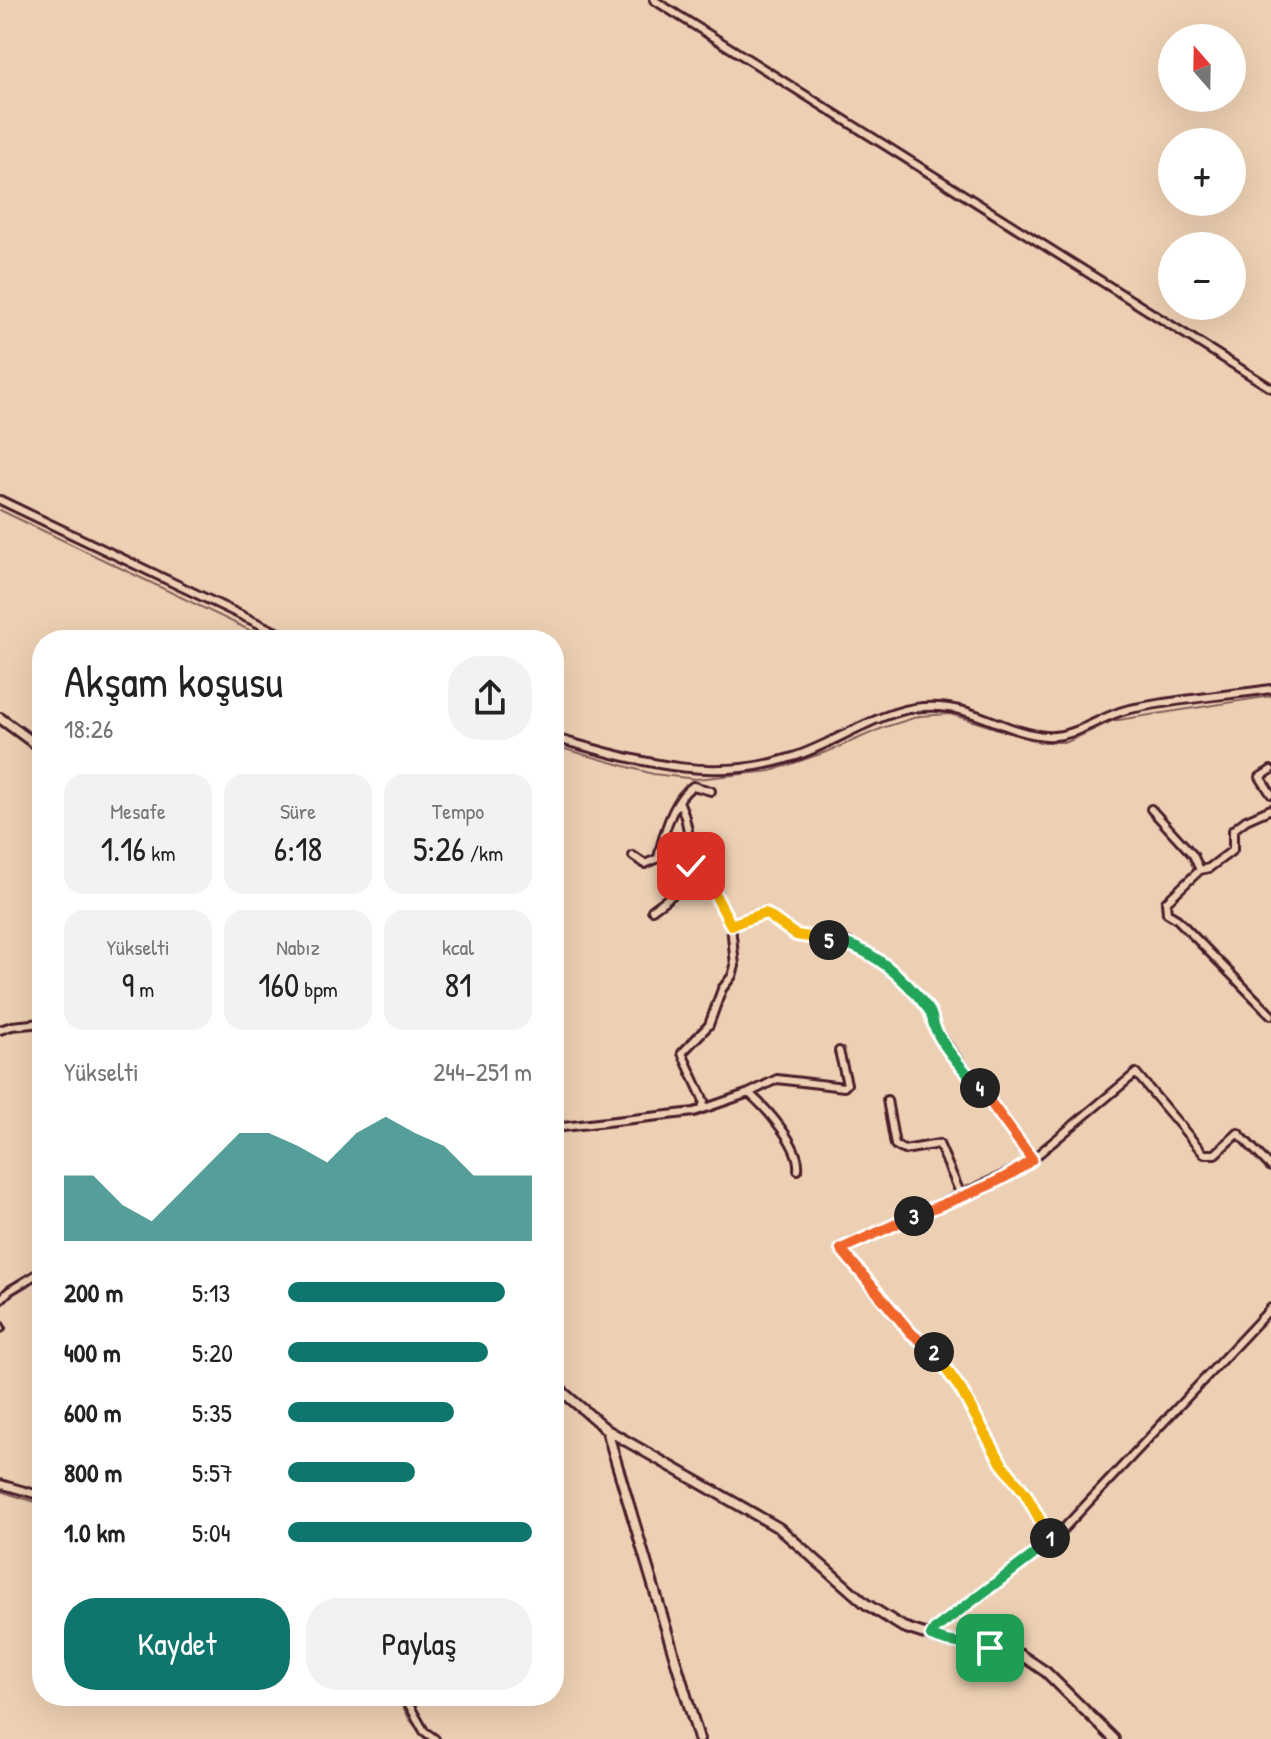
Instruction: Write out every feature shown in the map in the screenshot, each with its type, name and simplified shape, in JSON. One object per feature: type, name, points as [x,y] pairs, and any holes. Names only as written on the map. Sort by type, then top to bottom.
[{"type":"street","points":[[654,0],[1271,388]]},
{"type":"street","points":[[0,500],[272,630]]},
{"type":"street","points":[[564,741],[651,764],[683,770],[719,771],[755,767],[794,757],[892,715],[920,707],[965,710],[1033,734],[1061,736],[1101,717],[1129,710],[1271,689]]},
{"type":"street","points":[[0,718],[32,742]]},
{"type":"street","points":[[1271,770],[1260,777],[1271,794]]},
{"type":"street","points":[[658,858],[685,791],[693,786],[711,791]]},
{"type":"street","points":[[652,910],[690,882],[684,812],[679,801]]},
{"type":"street","points":[[1151,809],[1193,855],[1200,870]]},
{"type":"street","points":[[1271,809],[1246,820],[1233,830],[1233,850],[1209,868],[1200,870],[1166,902],[1167,913],[1177,919],[1271,1015]]},
{"type":"street","points":[[633,856],[645,864],[658,858],[691,866],[706,877],[731,925],[735,966],[732,976],[722,989],[709,1025],[682,1053],[704,1101],[702,1109]]},
{"type":"street","points":[[731,925],[765,913],[796,935],[848,942],[883,964],[904,981],[931,1014],[935,1029],[1032,1159]]},
{"type":"street","points":[[0,1030],[32,1025]]},
{"type":"street","points":[[564,1127],[702,1109],[749,1093],[777,1079],[844,1087],[847,1084],[845,1069],[839,1051]]},
{"type":"street","points":[[1052,1541],[941,1360],[911,1333],[841,1249],[1024,1166],[1136,1073],[1204,1154],[1215,1154],[1238,1133],[1271,1167]]},
{"type":"street","points":[[749,1093],[765,1107],[794,1151],[799,1162],[798,1170]]},
{"type":"street","points":[[887,1100],[895,1145],[904,1150],[939,1144],[961,1195]]},
{"type":"street","points":[[0,1300],[32,1277]]},
{"type":"street","points":[[931,1636],[935,1629],[1052,1541],[1271,1308]]},
{"type":"street","points":[[564,1393],[607,1430],[779,1528],[866,1604],[903,1627],[1021,1655],[1046,1672],[1114,1739]]},
{"type":"street","points":[[607,1430],[699,1739]]},
{"type":"street","points":[[0,1484],[32,1493]]},
{"type":"street","points":[[410,1706],[424,1731],[435,1739]]},
{"type":"waterway","points":[[0,510],[249,630]]},
{"type":"waterway","points":[[564,749],[653,774],[696,779],[771,771],[920,716],[950,714],[1040,742],[1067,742],[1112,721],[1271,696]]},
{"type":"waterway","points":[[0,1491],[32,1501]]},
{"type":"waterway","points":[[402,1706],[425,1739]]},
{"type":"route","points":[[691,866],[706,877],[731,925],[765,913],[796,935],[848,942],[904,981],[931,1014],[935,1029],[960,1065],[992,1102],[1032,1159],[979,1188],[841,1249],[911,1333],[941,1360],[1052,1541],[935,1629],[931,1636],[990,1648]]}]
